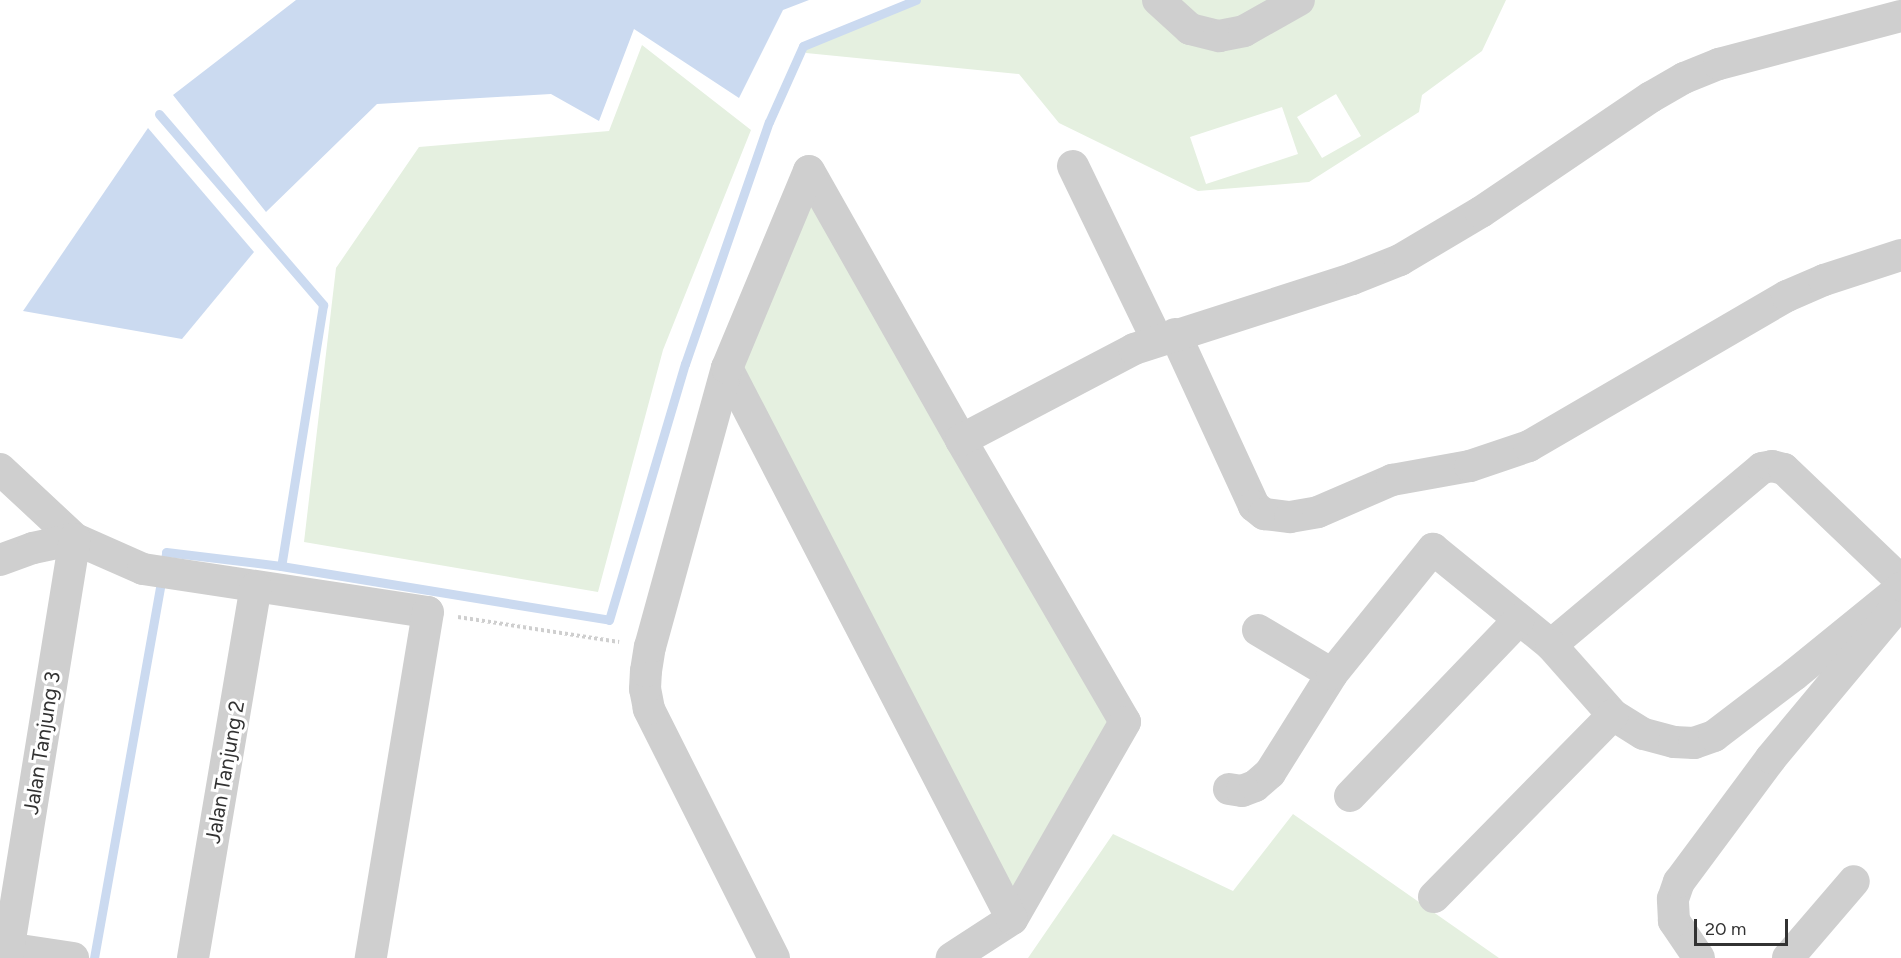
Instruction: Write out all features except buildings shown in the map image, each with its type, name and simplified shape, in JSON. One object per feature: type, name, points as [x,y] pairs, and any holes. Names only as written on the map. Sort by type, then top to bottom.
[{"type":"street","points":[[1158,0],[1190,29],[1219,36],[1244,31],[1299,0]]},
{"type":"street","points":[[961,440],[1104,363],[1166,337],[1352,279],[1400,260],[1482,212],[1651,97],[1684,78],[1719,64],[1901,16]]},
{"type":"street","points":[[1073,166],[1254,506],[1264,514],[1290,517],[1318,512],[1392,480],[1470,466],[1529,446],[1787,296],[1901,255]]},
{"type":"street","points":[[774,958],[649,709],[645,689],[650,648],[727,368],[809,171],[961,440],[1125,722],[1012,919],[952,958]]},
{"type":"street","points":[[727,368],[1012,919]]},
{"type":"street","points":[[1551,645],[1762,468],[1772,466],[1784,469],[1901,581]]},
{"type":"street","points":[[0,469],[75,539],[155,571],[428,612],[371,958]]},
{"type":"street","points":[[0,560],[33,548],[75,539]]},
{"type":"street","name":"Jalan Tanjung 3","points":[[5,951],[75,539]]},
{"type":"street","points":[[1229,789],[1242,791],[1255,786],[1270,773],[1332,674],[1433,549],[1518,621],[1551,645],[1613,715],[1644,734],[1674,742],[1694,743],[1714,736],[1794,675],[1901,588]]},
{"type":"street","name":"Jalan Tanjung 2","points":[[194,958],[256,587]]},
{"type":"street","points":[[1699,958],[1674,921],[1673,899],[1679,882],[1771,758],[1901,603]]},
{"type":"street","points":[[1350,796],[1518,621]]},
{"type":"street","points":[[1258,630],[1332,674]]},
{"type":"street","points":[[1434,897],[1613,715]]},
{"type":"street","points":[[1788,958],[1854,881]]},
{"type":"street","points":[[5,951],[73,958]]},
{"type":"path","points":[[428,612],[650,648]]},
{"type":"green space","points":[[916,0],[1506,0],[1482,51],[1422,95],[1419,112],[1309,182],[1198,191],[1059,123],[1019,74],[806,53],[803,46]],"holes":[[[1336,94],[1361,136],[1322,158],[1297,117]],[[1282,107],[1298,154],[1206,184],[1190,137]]]},
{"type":"green space","points":[[642,45],[751,130],[663,350],[598,592],[304,542],[336,268],[419,147],[609,131]]},
{"type":"green space","points":[[809,171],[1125,722],[1012,919],[727,368]]},
{"type":"green space","points":[[1293,814],[1499,958],[1028,958],[1113,834],[1233,891]]},
{"type":"water","points":[[296,0],[809,0],[783,10],[739,98],[634,29],[599,121],[551,94],[377,104],[266,212],[173,95]]},
{"type":"water","points":[[148,128],[254,252],[182,339],[23,311]]},
{"type":"waterway","points":[[94,958],[166,552],[281,566],[609,620],[685,364],[769,122],[803,46],[916,0]]},
{"type":"waterway","points":[[159,114],[323,305],[281,566]]}]
